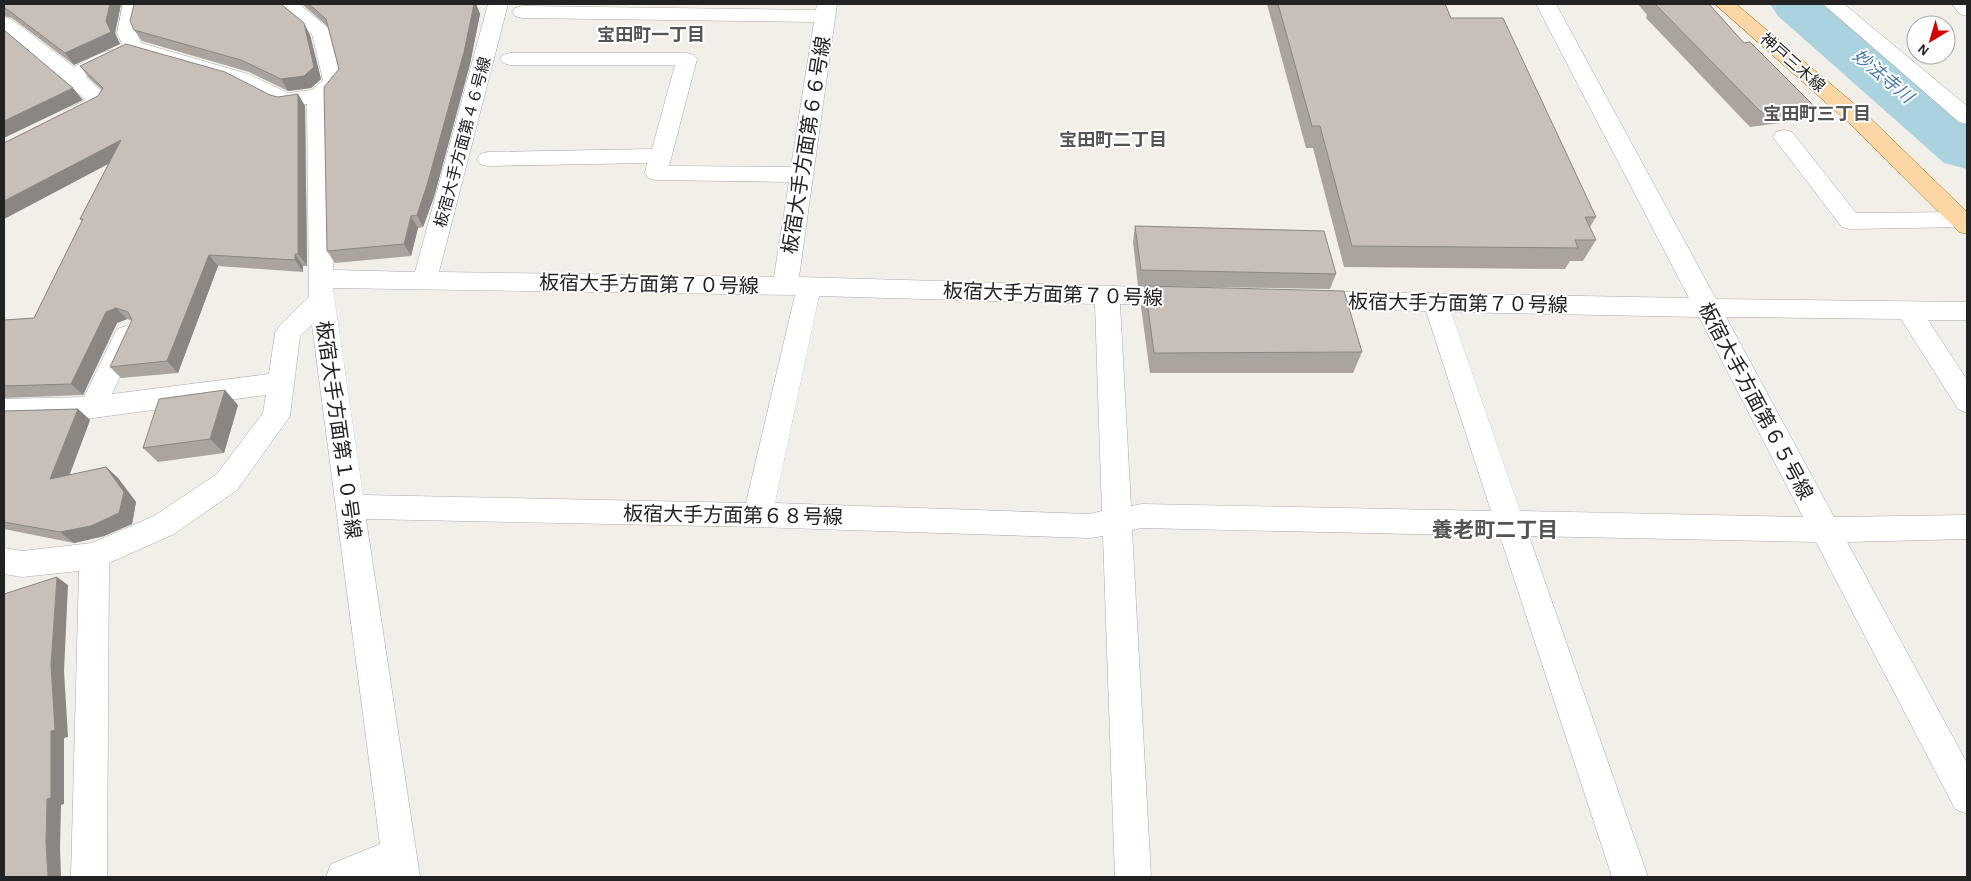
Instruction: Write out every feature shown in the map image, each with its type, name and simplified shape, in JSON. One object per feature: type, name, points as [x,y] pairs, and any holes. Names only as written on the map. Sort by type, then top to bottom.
[{"type":"main road","name":"神戸三木線","points":[[1725,4],[1856,118],[1965,223]]},
{"type":"street","points":[[133,4],[126,33],[133,47]]},
{"type":"street","points":[[72,76],[133,47],[242,78],[285,100],[318,96],[334,81],[321,32],[297,10],[287,4]]},
{"type":"street","name":"板宿大手方面第４６号線","points":[[425,280],[498,4]]},
{"type":"street","name":"板宿大手方面第６５号線","points":[[1546,4],[1967,798]]},
{"type":"street","points":[[1833,4],[1941,93],[1967,117]]},
{"type":"street","points":[[1962,4],[1967,10]]},
{"type":"street","points":[[522,12],[826,10]]},
{"type":"street","name":"板宿大手方面第６６号線","points":[[758,515],[797,286],[802,175],[826,10]]},
{"type":"street","points":[[4,23],[72,76],[100,101],[56,123]]},
{"type":"street","points":[[510,59],[686,59],[656,173],[802,175]]},
{"type":"street","points":[[1941,93],[1967,91]]},
{"type":"street","name":"板宿大手方面第１０号線","points":[[318,96],[320,290],[400,866]]},
{"type":"street","points":[[1784,137],[1850,221],[1965,223]]},
{"type":"street","points":[[488,159],[660,156]]},
{"type":"street","name":"板宿大手方面第７０号線","points":[[320,290],[425,280],[797,286],[1207,298]]},
{"type":"street","points":[[4,560],[22,564],[94,556],[164,525],[227,482],[276,416],[288,333],[320,290]]},
{"type":"street","points":[[1108,296],[1133,877]]},
{"type":"street","name":"板宿大手方面第７０号線","points":[[1286,299],[1707,308],[1967,311]]},
{"type":"street","points":[[1435,302],[1630,877]]},
{"type":"street","points":[[1908,310],[1967,402]]},
{"type":"street","points":[[93,406],[128,331]]},
{"type":"street","points":[[4,410],[93,406],[281,383]]},
{"type":"street","name":"板宿大手方面第６８号線","points":[[350,507],[758,515],[1090,526],[1142,516],[1825,530],[1967,527]]},
{"type":"street","points":[[89,877],[94,556]]},
{"type":"street","points":[[344,877],[400,866]]},
{"type":"building","points":[[4,4],[110,4],[106,21],[111,32],[65,53],[4,7]]},
{"type":"building","points":[[134,4],[281,4],[304,23],[314,67],[304,76],[281,79],[241,60],[134,30],[130,21]]},
{"type":"building","points":[[309,4],[474,4],[464,52],[427,185],[417,215],[411,216],[404,244],[327,251],[324,87],[339,69],[326,19]]},
{"type":"building","points":[[1278,4],[1445,4],[1451,18],[1503,18],[1596,217],[1585,217],[1596,240],[1575,240],[1578,248],[1352,246],[1320,126],[1312,126]]},
{"type":"building","points":[[1655,4],[1709,4],[1744,43],[1750,42],[1814,106],[1761,112]]},
{"type":"building","points":[[4,30],[73,88],[4,121]]},
{"type":"building","points":[[126,44],[225,72],[270,95],[278,97],[298,94],[298,254],[295,254],[295,260],[209,255],[167,361],[110,367],[132,320],[128,312],[116,308],[106,312],[71,384],[4,386],[4,320],[34,318],[83,219],[80,219],[121,140],[4,201],[4,143],[98,96],[103,88],[80,66]]},
{"type":"building","points":[[1135,226],[1324,231],[1336,274],[1141,270]]},
{"type":"building","points":[[1145,286],[1344,291],[1362,352],[1154,353]]},
{"type":"building","points":[[225,390],[210,439],[143,448],[159,399]]},
{"type":"building","points":[[78,409],[50,479],[106,467],[124,492],[119,513],[91,526],[60,532],[4,522],[4,411]]},
{"type":"building","points":[[57,577],[51,664],[55,730],[51,731],[51,798],[47,799],[46,843],[48,877],[4,877],[4,594]]},
{"type":"waterway","name":"妙法寺川","points":[[1798,4],[1967,148]]},
{"type":"district","name":"宝田町一丁目","points":[[651,35]]},
{"type":"district","name":"宝田町三丁目","points":[[1817,114]]},
{"type":"district","name":"宝田町二丁目","points":[[1113,140]]},
{"type":"district","name":"養老町二丁目","points":[[1495,530]]}]
